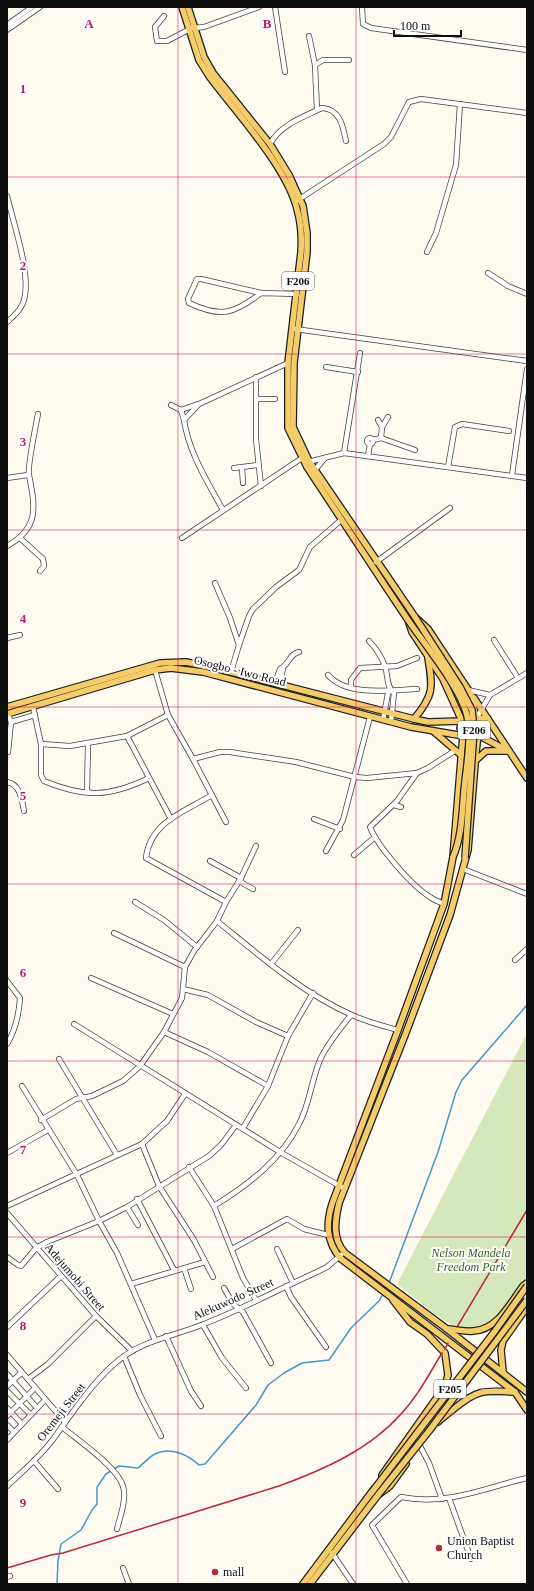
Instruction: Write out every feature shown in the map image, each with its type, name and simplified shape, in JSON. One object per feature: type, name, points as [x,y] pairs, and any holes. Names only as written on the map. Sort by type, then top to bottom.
[{"type":"main road","name":"F206","points":[[182,7],[213,74],[270,144],[289,175],[300,198],[307,234],[296,330],[288,363],[288,428],[302,458],[415,617],[460,687],[472,710],[474,730],[465,858]]},
{"type":"main road","name":"F206","points":[[188,7],[191,29],[199,60],[209,76],[283,176],[295,202],[302,234],[297,294],[293,427],[307,463]]},
{"type":"main road","name":"F206","points":[[313,472],[341,520],[457,692],[466,713],[468,732],[465,776],[459,841],[453,857]]},
{"type":"main road","points":[[415,617],[428,629],[470,692],[476,719],[481,727],[478,735],[476,752],[469,843],[450,915],[345,1189],[336,1217],[335,1226],[339,1243],[344,1251],[527,1391]]},
{"type":"main road","points":[[408,620],[409,627],[443,679],[462,721],[460,728],[462,735],[453,857],[444,904],[419,975],[328,1216],[328,1235],[332,1247],[339,1256],[515,1392],[527,1410]]},
{"type":"main road","points":[[414,719],[426,704],[431,690],[428,656]]},
{"type":"main road","name":"Osogbo - Iwo Road","points":[[7,707],[160,662],[186,662],[428,722],[462,721]]},
{"type":"main road","name":"Osogbo - Iwo Road","points":[[8,714],[155,670],[171,668],[203,672],[370,717],[462,735]]},
{"type":"main road","name":"F206","points":[[470,692],[527,778]]},
{"type":"main road","points":[[462,721],[467,718],[488,719]]},
{"type":"main road","points":[[433,730],[460,752]]},
{"type":"main road","points":[[462,735],[470,738],[478,735],[508,751]]},
{"type":"main road","points":[[460,752],[470,749],[476,752]]},
{"type":"main road","points":[[476,760],[486,751],[508,751]]},
{"type":"main road","points":[[419,975],[426,978]]},
{"type":"main road","points":[[447,1329],[473,1331],[487,1328],[497,1320],[522,1286],[527,1283]]},
{"type":"main road","name":"F205","points":[[303,1584],[527,1286]]},
{"type":"main road","points":[[372,1492],[391,1461],[445,1386],[448,1375],[445,1353],[428,1334],[410,1322],[390,1296]]},
{"type":"main road","name":"F205","points":[[378,1495],[429,1431],[527,1300]]},
{"type":"main road","points":[[503,1372],[501,1350],[503,1341],[527,1307]]},
{"type":"main road","points":[[310,1584],[332,1553],[378,1495],[390,1486],[442,1418],[468,1396],[490,1391],[515,1392]]},
{"type":"street","points":[[7,25],[32,7]]},
{"type":"street","points":[[7,30],[40,7]]},
{"type":"street","points":[[164,16],[155,27],[157,41],[167,41],[191,29],[204,27],[260,7]]},
{"type":"street","points":[[275,7],[286,72]]},
{"type":"street","points":[[362,7],[363,24],[371,28],[527,50]]},
{"type":"street","points":[[309,36],[315,65],[317,110]]},
{"type":"street","points":[[315,65],[323,60],[349,60]]},
{"type":"street","points":[[295,202],[384,144],[391,137],[398,126],[406,106],[412,100],[421,99],[527,113]]},
{"type":"street","points":[[427,252],[436,233],[456,165],[460,104]]},
{"type":"street","points":[[270,144],[273,138],[284,128],[301,117],[326,108],[334,112],[340,118],[346,141]]},
{"type":"street","points":[[7,197],[21,250],[25,288],[23,302],[17,313],[7,322]]},
{"type":"street","points":[[488,273],[508,286],[527,294]]},
{"type":"street","points":[[261,293],[245,305],[221,313],[207,311],[190,303],[188,299],[197,279],[261,293],[297,294]]},
{"type":"street","points":[[296,330],[527,361]]},
{"type":"street","points":[[344,453],[360,353]]},
{"type":"street","points":[[171,405],[181,410],[199,404],[288,363]]},
{"type":"street","points":[[326,367],[358,372]]},
{"type":"street","points":[[512,475],[527,369]]},
{"type":"street","points":[[256,377],[258,465],[261,486]]},
{"type":"street","points":[[256,399],[275,398]]},
{"type":"street","points":[[184,420],[199,404]]},
{"type":"street","points":[[181,410],[186,436],[192,452],[224,510]]},
{"type":"street","points":[[7,546],[20,538],[29,526],[33,508],[33,488],[28,475],[38,414]]},
{"type":"street","points":[[381,438],[382,427],[388,417]]},
{"type":"street","points":[[378,420],[382,427]]},
{"type":"street","points":[[448,467],[455,427],[457,425],[462,424],[509,431]]},
{"type":"street","points":[[368,456],[371,442],[381,438],[415,450]]},
{"type":"street","points":[[307,463],[344,453],[527,478]]},
{"type":"street","points":[[182,538],[302,458]]},
{"type":"street","points":[[313,472],[325,458]]},
{"type":"street","points":[[234,468],[258,465]]},
{"type":"street","points":[[242,468],[243,483]]},
{"type":"street","points":[[7,478],[28,475]]},
{"type":"street","points":[[376,562],[450,508]]},
{"type":"street","points":[[231,672],[239,645],[253,609],[276,587],[299,570],[310,547],[341,520]]},
{"type":"street","points":[[20,538],[43,559],[44,566],[40,571]]},
{"type":"street","points":[[215,583],[230,618],[239,645]]},
{"type":"street","points":[[7,638],[20,636]]},
{"type":"street","points":[[494,640],[518,678]]},
{"type":"street","points":[[369,641],[380,655],[386,667],[390,690],[388,693],[383,720]]},
{"type":"street","points":[[278,684],[283,668],[290,657],[299,652]]},
{"type":"street","points":[[351,687],[351,680],[360,668],[369,666],[386,667],[404,664],[417,658]]},
{"type":"street","points":[[155,670],[168,715],[226,822]]},
{"type":"street","points":[[476,719],[490,695],[527,673]]},
{"type":"street","points":[[328,675],[339,684],[351,687],[377,691],[417,689]]},
{"type":"street","points":[[390,690],[394,693],[391,722]]},
{"type":"street","points":[[470,692],[490,695]]},
{"type":"street","points":[[33,707],[41,744],[41,775],[44,781],[54,785],[87,792],[113,792],[123,790],[149,778]]},
{"type":"street","points":[[8,714],[11,722],[8,752]]},
{"type":"street","points":[[11,722],[35,715]]},
{"type":"street","points":[[41,744],[70,746],[127,736],[168,715]]},
{"type":"street","points":[[326,851],[340,829],[370,717]]},
{"type":"street","points":[[127,736],[171,819]]},
{"type":"street","points":[[87,792],[88,744]]},
{"type":"street","points":[[193,759],[220,752],[230,752],[296,762],[355,777],[367,778],[417,773],[460,752]]},
{"type":"street","points":[[417,773],[395,803],[370,826],[375,837],[406,876],[430,897],[444,904]]},
{"type":"street","points":[[7,782],[14,784],[18,791],[24,811]]},
{"type":"street","points":[[212,795],[171,819],[154,833],[146,856],[147,860],[226,902]]},
{"type":"street","points":[[314,819],[340,829]]},
{"type":"street","points":[[354,855],[375,837]]},
{"type":"street","points":[[41,1120],[76,1099],[103,1092],[123,1081],[140,1066],[164,1032],[182,998],[185,967],[197,947],[217,921],[226,902],[240,880],[256,846]]},
{"type":"street","points":[[210,861],[253,889]]},
{"type":"street","points":[[463,869],[527,894]]},
{"type":"street","points":[[135,902],[164,920],[197,947]]},
{"type":"street","points":[[217,921],[271,964],[313,993],[351,1015],[398,1030]]},
{"type":"street","points":[[271,964],[298,930]]},
{"type":"street","points":[[114,933],[185,967]]},
{"type":"street","points":[[515,960],[527,949]]},
{"type":"street","points":[[91,978],[173,1014]]},
{"type":"street","points":[[7,981],[20,998],[19,1015],[13,1034],[7,1044]]},
{"type":"street","points":[[183,990],[208,995],[256,1022],[288,1036]]},
{"type":"street","points":[[243,1128],[247,1125],[268,1086],[288,1036],[313,993]]},
{"type":"street","points":[[214,1206],[246,1185],[290,1141],[300,1124],[323,1054],[351,1015]]},
{"type":"street","points":[[74,1024],[280,1152],[345,1189]]},
{"type":"street","points":[[164,1032],[208,1052],[268,1086]]},
{"type":"street","points":[[59,1059],[117,1155]]},
{"type":"street","points":[[22,1086],[41,1120],[77,1175],[99,1221],[117,1253],[154,1340]]},
{"type":"street","points":[[7,1206],[142,1144],[167,1121],[185,1094]]},
{"type":"street","points":[[7,1257],[21,1266],[36,1248],[99,1221],[127,1207],[137,1199],[209,1156],[221,1145],[236,1125]]},
{"type":"street","points":[[7,1153],[48,1130]]},
{"type":"street","points":[[142,1144],[159,1186],[194,1240],[213,1277]]},
{"type":"street","points":[[189,1167],[214,1206],[243,1278],[256,1300]]},
{"type":"street","points":[[137,1199],[174,1270]]},
{"type":"street","points":[[127,1207],[138,1225]]},
{"type":"street","name":"Adejumobi Street","points":[[7,1213],[96,1316],[132,1351]]},
{"type":"street","points":[[232,1249],[287,1219],[304,1229],[328,1235]]},
{"type":"street","points":[[277,1249],[292,1283]]},
{"type":"street","name":"Alekuwodo Street","points":[[132,1351],[154,1340],[203,1325],[238,1309],[327,1267],[344,1251]]},
{"type":"street","points":[[131,1284],[205,1262]]},
{"type":"street","points":[[184,1268],[190,1289]]},
{"type":"street","points":[[7,1326],[61,1276]]},
{"type":"street","points":[[286,1286],[291,1297],[326,1347]]},
{"type":"street","points":[[224,1288],[238,1309],[243,1312],[271,1363]]},
{"type":"street","points":[[28,1379],[59,1353],[96,1316]]},
{"type":"street","points":[[203,1325],[222,1358],[246,1388]]},
{"type":"street","points":[[166,1336],[191,1391],[201,1406]]},
{"type":"street","name":"Oremeji Street","points":[[7,1486],[34,1461],[96,1383],[113,1365],[132,1351]]},
{"type":"street","points":[[7,1356],[65,1422]]},
{"type":"street","points":[[124,1356],[140,1395],[161,1436]]},
{"type":"street","points":[[7,1386],[21,1372]]},
{"type":"street","points":[[7,1374],[37,1408]]},
{"type":"street","points":[[7,1416],[18,1403],[35,1388]]},
{"type":"street","points":[[7,1391],[31,1415]]},
{"type":"street","points":[[7,1440],[45,1400]]},
{"type":"street","points":[[7,1408],[22,1424]]},
{"type":"street","points":[[7,1425],[14,1432]]},
{"type":"street","points":[[62,1427],[112,1469],[123,1486],[124,1494],[117,1529]]},
{"type":"street","points":[[420,1446],[429,1463],[442,1499]]},
{"type":"street","points":[[34,1461],[58,1489]]},
{"type":"street","points":[[408,1584],[372,1524],[401,1497],[423,1500],[449,1498],[481,1492],[527,1478]]},
{"type":"street","points":[[449,1498],[470,1559]]},
{"type":"street","points":[[332,1553],[353,1584]]},
{"type":"street","points":[[123,1568],[130,1584]]},
{"type":"green space","name":"Nelson Mandela Freedom Park","points":[[527,1033],[527,1276],[495,1319],[481,1326],[469,1329],[450,1324],[433,1313],[397,1284]]},
{"type":"waterway","points":[[389,1283],[438,1152],[456,1092],[462,1080],[527,1005]]},
{"type":"waterway","points":[[57,1584],[58,1561],[61,1544],[81,1530],[97,1504],[97,1487],[106,1474],[119,1466],[138,1468],[153,1455],[167,1451],[173,1451],[184,1455],[199,1465],[205,1464],[256,1405],[268,1385],[284,1373],[302,1363],[329,1360],[351,1328],[379,1301],[383,1294]]},
{"type":"railway","points":[[457,1327],[527,1210]]},
{"type":"railway","points":[[445,1349],[448,1343]]},
{"type":"railway","points":[[7,1568],[63,1553],[279,1486],[328,1466],[360,1448],[388,1427],[413,1400],[442,1353]]},
{"type":"place","name":"Union Baptist Church","points":[[439,1548]]},
{"type":"place","name":"mall","points":[[215,1572]]}]
